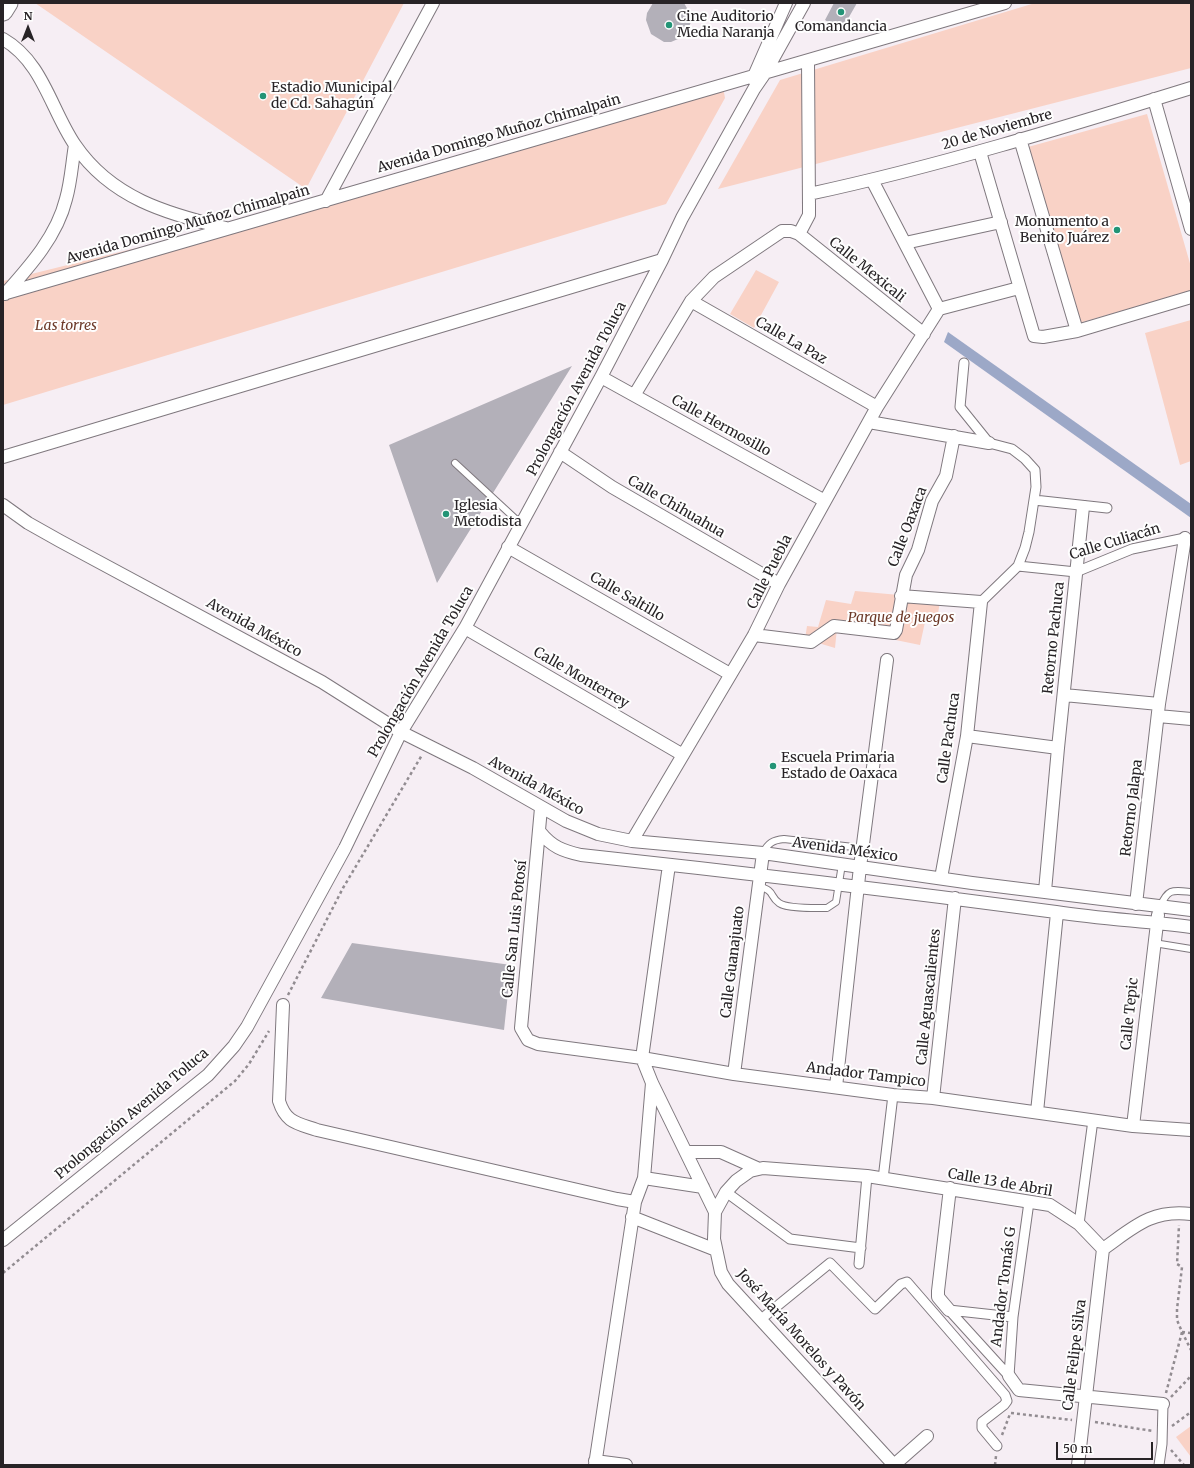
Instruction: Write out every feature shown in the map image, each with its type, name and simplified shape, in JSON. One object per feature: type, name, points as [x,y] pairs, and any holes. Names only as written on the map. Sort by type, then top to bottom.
[{"type":"street","points":[[326,201],[433,3]]},
{"type":"street","points":[[760,74],[786,3]]},
{"type":"street","points":[[760,74],[804,3]]},
{"type":"street","name":"Avenida Domingo Muñoz Chimalpain","points":[[4,294],[1004,3]]},
{"type":"street","points":[[3,39],[22,54],[35,71],[46,87],[75,145],[95,170],[115,186],[137,200],[181,218],[227,228]]},
{"type":"street","points":[[635,394],[691,300],[714,277],[782,231],[797,231],[809,215],[808,61]]},
{"type":"street","name":"Prolongación Avenida Toluca","points":[[3,1240],[208,1075],[234,1046],[247,1027],[345,848],[401,732],[465,628],[601,377],[662,260],[682,218],[754,89],[760,74]]},
{"type":"street","name":"20 de Noviembre","points":[[810,194],[872,180],[980,152],[1191,88]]},
{"type":"street","points":[[1154,99],[1191,229]]},
{"type":"street","points":[[1020,140],[1077,331]]},
{"type":"street","points":[[4,294],[39,254],[56,226],[66,201],[75,145]]},
{"type":"street","points":[[980,152],[1034,336],[1038,337],[1077,331],[1191,297]]},
{"type":"street","points":[[872,180],[905,244],[932,322],[1019,288]]},
{"type":"street","points":[[905,244],[1001,222]]},
{"type":"street","name":"Calle Mexicali","points":[[797,231],[932,322]]},
{"type":"street","points":[[3,456],[662,260]]},
{"type":"street","name":"Calle La Paz","points":[[691,300],[877,408]]},
{"type":"street","name":"Calle Puebla","points":[[632,841],[754,635],[779,584],[877,408],[932,322]]},
{"type":"street","points":[[964,363],[960,407],[989,443]]},
{"type":"street","name":"Calle Hermosillo","points":[[601,377],[635,394],[825,501]]},
{"type":"street","points":[[869,422],[954,436],[1012,449],[1025,459],[1035,470],[1036,487],[1029,532],[1018,566],[981,602],[901,596]]},
{"type":"street","name":"Calle Oaxaca","points":[[754,635],[811,642],[834,626],[892,633],[896,630],[906,574],[918,550],[932,501],[946,476],[954,436]]},
{"type":"street","name":"Calle Chihuahua","points":[[560,452],[612,487],[779,584]]},
{"type":"street","points":[[1034,500],[1083,507],[1107,508]]},
{"type":"street","name":"Avenida México","points":[[3,505],[28,523],[60,541],[322,682],[401,732],[473,768],[566,821],[598,834],[632,841],[763,853],[1136,904],[1191,910]]},
{"type":"street","name":"Retorno Pachuca","points":[[1045,891],[1083,507]]},
{"type":"street","name":"Calle Culiacán","points":[[1018,566],[1076,572],[1132,549],[1185,538]]},
{"type":"street","name":"Retorno Jalapa","points":[[1136,904],[1158,710],[1185,538]]},
{"type":"street","name":"Calle Saltillo","points":[[508,547],[730,674]]},
{"type":"street","name":"Calle Pachuca","points":[[941,878],[967,736],[981,602]]},
{"type":"street","name":"Calle Monterrey","points":[[465,628],[683,755]]},
{"type":"street","points":[[836,1087],[862,848],[887,660]]},
{"type":"street","points":[[1064,695],[1158,710],[1191,719]]},
{"type":"street","points":[[967,736],[1058,748]]},
{"type":"street","name":"Calle San Luis Potosí","points":[[538,1044],[528,1040],[521,1028],[541,808]]},
{"type":"street","points":[[540,832],[554,846],[561,850],[581,855],[669,865],[758,880],[839,884],[955,898],[1058,913],[1156,922],[1191,927]]},
{"type":"street","name":"Calle Guanajuato","points":[[734,1074],[758,880],[763,853]]},
{"type":"street","points":[[669,865],[642,1058],[652,1083],[715,1212]]},
{"type":"street","name":"Calle Aguascalientes","points":[[933,1098],[955,898]]},
{"type":"street","name":"Calle Tepic","points":[[1133,1126],[1156,922],[1160,907]]},
{"type":"street","points":[[1037,1112],[1058,913]]},
{"type":"street","points":[[283,1005],[279,1102],[283,1114],[295,1123],[324,1132],[635,1202]]},
{"type":"street","name":"Andador Tampico","points":[[538,1044],[642,1058],[734,1074],[893,1096],[933,1098],[1133,1126],[1191,1130]]},
{"type":"street","points":[[626,1465],[595,1463],[632,1217],[635,1202],[644,1178],[652,1083]]},
{"type":"street","points":[[883,1179],[893,1096]]},
{"type":"street","points":[[1079,1224],[1093,1120]]},
{"type":"street","points":[[686,1152],[721,1152],[759,1169]]},
{"type":"street","name":"Calle 13 de Abril","points":[[759,1169],[867,1176],[1050,1205],[1079,1224],[1103,1248]]},
{"type":"street","name":"José María Morelos y Pavón","points":[[759,1169],[750,1171],[726,1192],[715,1212],[714,1239],[721,1272],[728,1284],[883,1459],[894,1465]]},
{"type":"street","points":[[859,1264],[867,1176]]},
{"type":"street","points":[[644,1178],[703,1187]]},
{"type":"street","points":[[950,1188],[938,1297],[1009,1376],[1019,1390],[1163,1404],[1163,1432],[1160,1465]]},
{"type":"street","points":[[726,1192],[790,1240],[861,1248]]},
{"type":"street","name":"Andador Tomás G","points":[[1009,1376],[1013,1317],[1029,1202]]},
{"type":"street","points":[[1103,1248],[1145,1219],[1156,1216],[1186,1213]]},
{"type":"street","points":[[632,1217],[716,1250]]},
{"type":"street","name":"Calle Felipe Silva","points":[[1078,1465],[1084,1397],[1103,1248]]},
{"type":"street","points":[[760,1320],[830,1263],[875,1309],[901,1284],[907,1282],[1005,1395],[1007,1401],[1004,1405],[982,1422],[982,1428],[997,1446]]},
{"type":"street","points":[[950,1310],[1013,1317]]},
{"type":"street","points":[[894,1465],[927,1436]]},
{"type":"lane","points":[[455,463],[521,524]]},
{"type":"lane","points":[[763,853],[767,845],[784,839],[862,848]]},
{"type":"lane","points":[[758,880],[772,892],[779,903],[786,906],[827,908],[836,902],[842,864]]},
{"type":"lane","points":[[1160,907],[1165,895],[1169,892],[1176,890],[1191,892]]},
{"type":"lane","points":[[1154,943],[1191,949]]},
{"type":"path","points":[[283,1005],[343,888],[428,746]]},
{"type":"path","points":[[3,1272],[235,1082],[249,1064],[270,1030]]},
{"type":"path","points":[[1186,1213],[1177,1264],[1182,1267],[1177,1320],[1191,1350]]},
{"type":"path","points":[[1182,1332],[1191,1333]]},
{"type":"path","points":[[1163,1404],[1182,1332]]},
{"type":"path","points":[[1163,1404],[1191,1376]]},
{"type":"path","points":[[995,1465],[997,1446],[1019,1390]]},
{"type":"path","points":[[1163,1432],[1191,1412]]},
{"type":"green space","name":"Estadio Municipal de Cd. Sahagún","points":[[35,3],[404,3],[306,189]]},
{"type":"green space","points":[[1035,3],[1191,3],[1191,68],[718,189],[780,80]]},
{"type":"green space","name":"Las torres","points":[[723,87],[725,98],[666,204],[3,405],[3,281],[314,204]]},
{"type":"green space","points":[[1147,114],[1191,267],[1191,291],[1079,323],[1028,147]]},
{"type":"green space","points":[[756,270],[779,282],[754,328],[730,314]]},
{"type":"green space","points":[[1191,320],[1191,461],[1180,465],[1145,333]]},
{"type":"green space","name":"Parque de juegos","points":[[855,591],[940,601],[937,620],[925,622],[920,645],[837,628],[835,648],[805,639],[807,626],[818,627],[826,600],[851,604]]},
{"type":"green space","points":[[1191,1426],[1191,1457],[1176,1437]]},
{"type":"water","points":[[948,332],[1191,504],[1191,518],[944,342]]},
{"type":"building","name":"Cine Auditorio Media Naranja","points":[[653,3],[684,3],[691,15],[691,22],[685,36],[671,42],[664,42],[651,34],[646,20],[647,13]]},
{"type":"building","name":"Comandancia","points":[[834,3],[857,3],[841,31],[825,20]]},
{"type":"building","name":"Iglesia Metodista","points":[[572,366],[437,583],[389,445]]},
{"type":"building","points":[[352,943],[511,965],[504,1030],[321,998]]},
{"type":"place","name":"Comandancia","points":[[841,12]]},
{"type":"place","name":"Cine Auditorio Media Naranja","points":[[669,25]]},
{"type":"place","name":"Estadio Municipal de Cd. Sahagún","points":[[263,96]]},
{"type":"place","name":"Monumento a Benito Juárez","points":[[1117,230]]},
{"type":"place","name":"Iglesia Metodista","points":[[446,514]]},
{"type":"place","name":"Escuela Primaria Estado de Oaxaca","points":[[773,766]]}]
